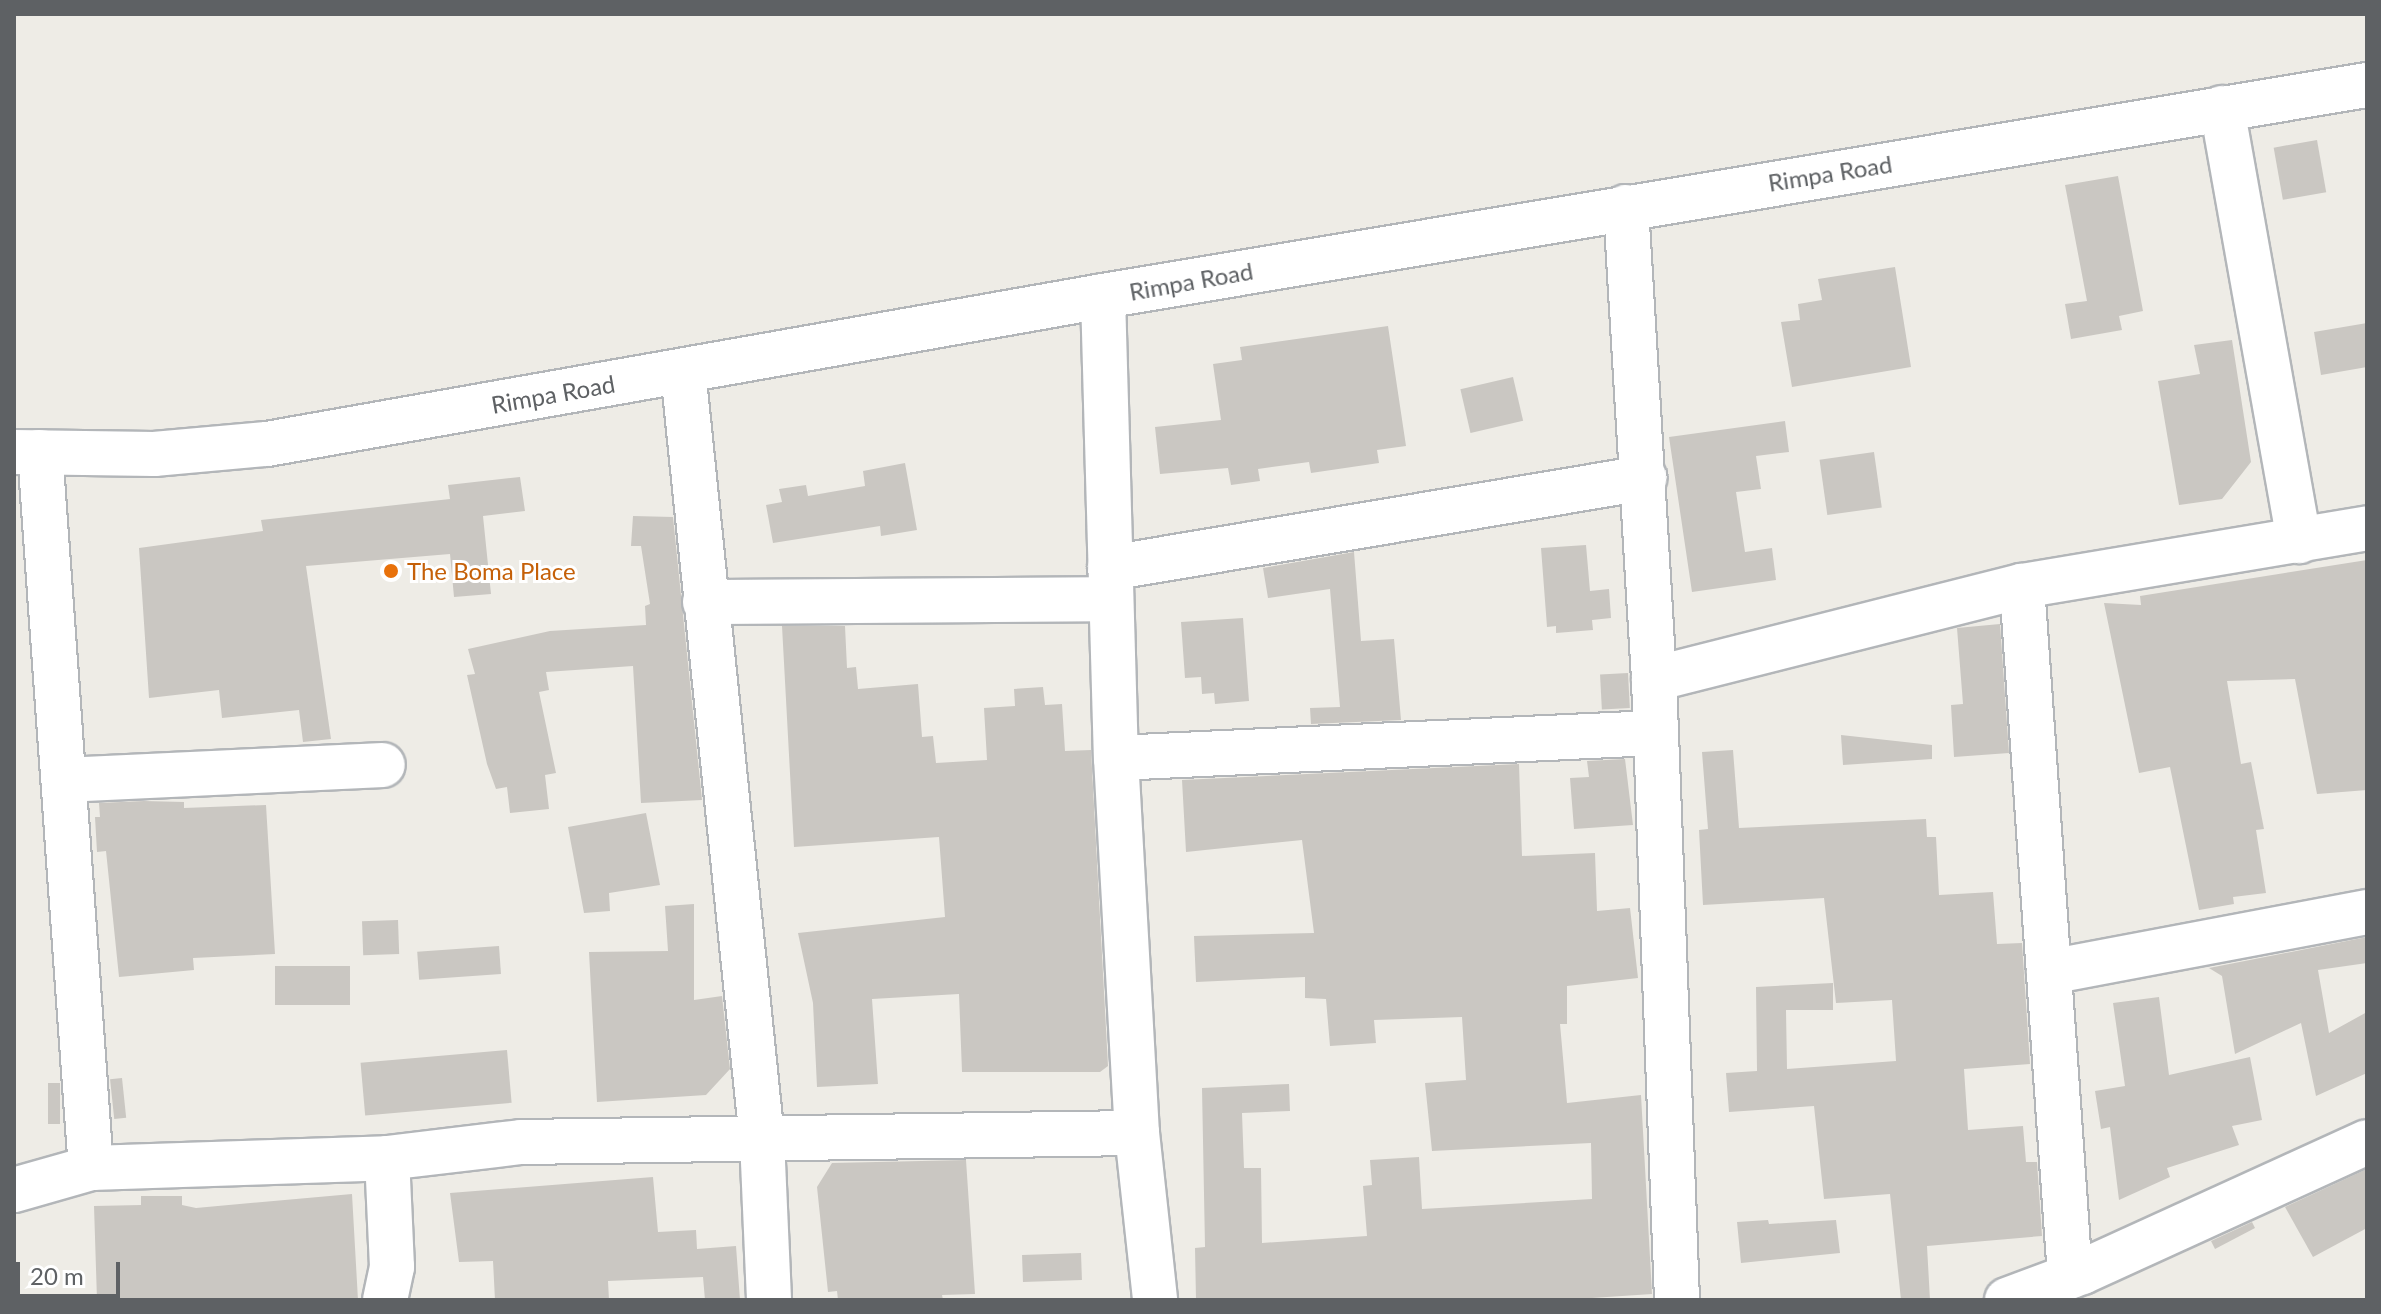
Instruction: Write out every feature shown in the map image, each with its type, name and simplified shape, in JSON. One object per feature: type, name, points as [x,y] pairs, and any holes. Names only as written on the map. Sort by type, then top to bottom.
[{"type":"street","name":"Rimpa Road","points":[[27,452],[154,454],[267,444],[1103,296],[2367,85]]},
{"type":"street","points":[[2222,108],[2299,541]]},
{"type":"street","points":[[1626,207],[1654,679],[1677,1300]]},
{"type":"street","points":[[1103,296],[1116,758],[1137,1133],[1155,1300]]},
{"type":"street","points":[[683,371],[762,1139],[769,1300]]},
{"type":"street","points":[[27,452],[64,780],[91,1168]]},
{"type":"street","points":[[705,602],[1110,583],[1644,478]]},
{"type":"street","points":[[1654,679],[2022,586],[2367,528]]},
{"type":"street","points":[[2022,586],[2070,1276]]},
{"type":"street","points":[[1116,758],[1654,733]]},
{"type":"street","points":[[64,780],[383,765]]},
{"type":"street","points":[[2049,972],[2367,912]]},
{"type":"street","points":[[14,1190],[91,1168],[387,1158],[536,1142],[1137,1133]]},
{"type":"street","points":[[2007,1300],[2070,1276],[2367,1142]]},
{"type":"street","points":[[385,1300],[392,1267],[387,1158]]},
{"type":"building","points":[[2317,140],[2326,192],[2283,200],[2274,148]]},
{"type":"building","points":[[2118,176],[2143,311],[2119,316],[2122,330],[2071,339],[2065,304],[2087,301],[2065,185]]},
{"type":"building","points":[[1895,267],[1911,367],[1792,387],[1781,322],[1800,320],[1798,304],[1822,300],[1818,279]]},
{"type":"building","points":[[2367,323],[2367,367],[2321,375],[2314,332]]},
{"type":"building","points":[[1388,326],[1406,446],[1377,450],[1379,463],[1311,473],[1309,462],[1258,469],[1260,481],[1231,485],[1228,468],[1160,474],[1155,427],[1221,420],[1213,364],[1242,360],[1240,347]]},
{"type":"building","points":[[2232,340],[2251,462],[2222,499],[2179,505],[2158,381],[2200,374],[2194,345]]},
{"type":"building","points":[[1513,377],[1523,421],[1471,433],[1460,389]]},
{"type":"building","points":[[1785,421],[1789,452],[1756,456],[1761,489],[1736,492],[1745,552],[1772,548],[1776,580],[1692,592],[1669,437]]},
{"type":"building","points":[[1874,452],[1882,507],[1827,515],[1820,460]]},
{"type":"building","points":[[905,463],[917,530],[881,536],[880,526],[773,543],[766,505],[782,502],[779,489],[806,485],[808,496],[865,486],[863,471]]},
{"type":"building","points":[[520,477],[525,511],[483,516],[491,594],[454,597],[450,554],[306,566],[331,739],[303,742],[299,710],[222,718],[219,690],[149,698],[139,548],[263,531],[261,520],[450,499],[448,485]]},
{"type":"building","points":[[633,516],[673,517],[702,800],[641,803],[633,666],[546,672],[549,690],[539,692],[556,773],[545,775],[549,809],[510,813],[507,787],[496,789],[487,764],[467,675],[475,674],[468,649],[550,631],[646,625],[645,606],[650,604],[641,546],[631,546]]},
{"type":"building","points":[[1586,545],[1590,591],[1609,589],[1611,618],[1592,620],[1593,630],[1556,633],[1556,626],[1547,627],[1541,548]]},
{"type":"building","points":[[1354,552],[1361,641],[1394,639],[1401,720],[1311,724],[1310,708],[1340,707],[1330,589],[1268,598],[1263,568]]},
{"type":"building","points":[[2367,560],[2367,790],[2317,794],[2295,679],[2227,681],[2241,764],[2251,762],[2264,829],[2256,830],[2266,893],[2233,897],[2234,904],[2199,910],[2170,767],[2139,773],[2104,603],[2141,605],[2140,596]]},
{"type":"building","points":[[1243,618],[1249,701],[1215,704],[1214,693],[1202,694],[1201,677],[1185,678],[1181,622]]},
{"type":"building","points":[[2000,624],[2009,753],[1954,757],[1951,705],[1963,704],[1957,628]]},
{"type":"building","points":[[782,626],[845,626],[847,668],[856,667],[858,689],[918,684],[922,737],[933,736],[936,763],[987,760],[984,708],[1015,706],[1014,689],[1043,687],[1045,705],[1062,704],[1065,751],[1091,750],[1108,1066],[1100,1072],[962,1072],[959,994],[872,999],[878,1084],[817,1087],[813,1003],[798,933],[945,917],[939,837],[794,847]]},
{"type":"building","points":[[1628,673],[1630,708],[1602,709],[1600,674]]},
{"type":"building","points":[[1841,735],[1932,745],[1932,759],[1843,765]]},
{"type":"building","points":[[1733,750],[1739,828],[1926,819],[1927,837],[1936,837],[1939,895],[1993,892],[1997,944],[2022,943],[2030,1064],[1964,1069],[1968,1130],[2023,1126],[2026,1162],[2037,1162],[2042,1236],[1927,1246],[1930,1300],[1901,1300],[1890,1194],[1824,1199],[1814,1106],[1729,1112],[1726,1073],[1757,1071],[1756,987],[1833,983],[1833,1010],[1786,1010],[1787,1069],[1896,1061],[1892,1000],[1836,1003],[1824,898],[1703,905],[1699,830],[1708,829],[1702,752]]},
{"type":"building","points":[[1625,759],[1633,825],[1574,829],[1570,778],[1589,777],[1587,761]]},
{"type":"building","points":[[1519,764],[1522,856],[1595,853],[1597,911],[1630,908],[1638,978],[1567,986],[1567,1024],[1560,1024],[1567,1103],[1641,1095],[1652,1294],[1562,1300],[1196,1300],[1195,1248],[1205,1247],[1202,1088],[1289,1084],[1290,1111],[1242,1113],[1244,1168],[1261,1168],[1262,1243],[1367,1236],[1363,1186],[1372,1185],[1370,1160],[1419,1157],[1422,1209],[1592,1199],[1591,1143],[1432,1151],[1425,1083],[1466,1080],[1462,1017],[1374,1020],[1376,1043],[1330,1046],[1326,999],[1305,998],[1305,977],[1196,982],[1194,936],[1314,933],[1302,840],[1186,852],[1182,780]]},
{"type":"building","points":[[184,802],[184,808],[266,805],[275,954],[193,958],[194,970],[119,977],[106,851],[97,852],[95,817],[100,817],[99,803]]},
{"type":"building","points":[[646,813],[660,885],[609,893],[610,911],[584,913],[568,827]]},
{"type":"building","points":[[694,904],[694,1000],[722,996],[730,1069],[706,1095],[597,1102],[589,952],[668,951],[665,906]]},
{"type":"building","points":[[398,920],[399,954],[363,955],[362,921]]},
{"type":"building","points":[[2367,937],[2367,963],[2318,970],[2329,1033],[2367,1012],[2367,1073],[2316,1096],[2301,1023],[2235,1054],[2222,976],[2209,968]]},
{"type":"building","points":[[499,946],[501,974],[419,980],[417,952]]},
{"type":"building","points":[[275,966],[350,966],[350,1005],[275,1005]]},
{"type":"building","points":[[2159,997],[2169,1075],[2250,1057],[2262,1120],[2232,1126],[2239,1145],[2167,1168],[2170,1177],[2119,1200],[2110,1127],[2101,1129],[2095,1091],[2125,1086],[2113,1003]]},
{"type":"building","points":[[507,1050],[512,1103],[365,1116],[361,1063]]},
{"type":"building","points":[[122,1078],[126,1118],[114,1119],[110,1079]]},
{"type":"building","points":[[48,1083],[60,1083],[60,1124],[48,1124]]},
{"type":"building","points":[[966,1160],[975,1294],[942,1295],[943,1300],[838,1300],[837,1291],[828,1292],[817,1187],[832,1163]]},
{"type":"building","points":[[2367,1169],[2367,1228],[2313,1257],[2285,1207]]},
{"type":"building","points":[[653,1177],[658,1232],[696,1230],[697,1249],[736,1246],[740,1300],[705,1300],[703,1277],[608,1281],[609,1300],[495,1300],[493,1261],[459,1262],[450,1193]]},
{"type":"building","points":[[352,1194],[358,1300],[97,1300],[94,1206],[141,1205],[141,1196],[182,1196],[182,1205],[196,1208]]},
{"type":"building","points":[[1768,1220],[1769,1224],[1836,1220],[1840,1253],[1741,1263],[1737,1222]]},
{"type":"building","points":[[2252,1222],[2255,1228],[2215,1249],[2211,1241]]},
{"type":"building","points":[[1081,1253],[1082,1280],[1023,1282],[1022,1255]]},
{"type":"place","name":"The Boma Place","points":[[391,571]]}]
